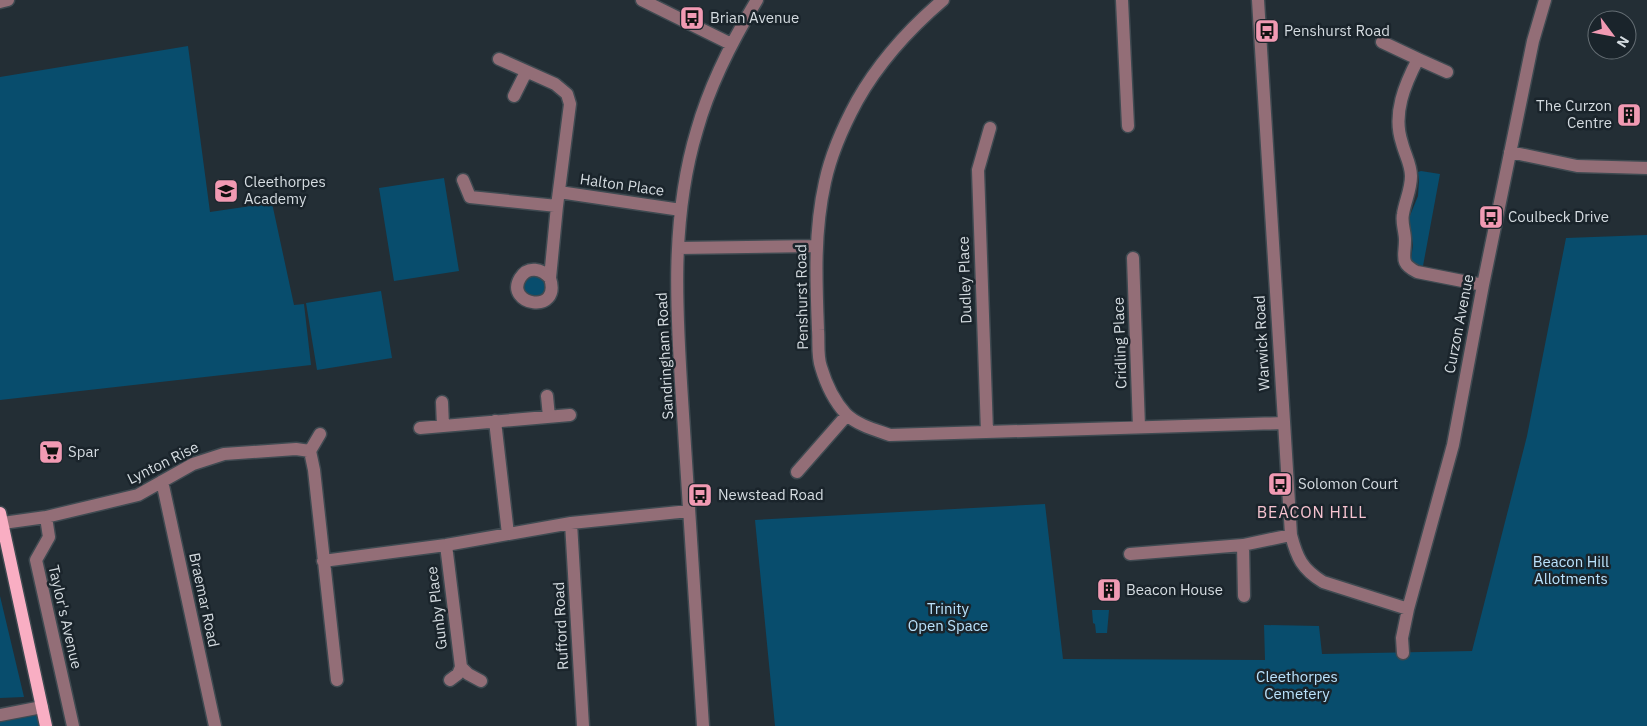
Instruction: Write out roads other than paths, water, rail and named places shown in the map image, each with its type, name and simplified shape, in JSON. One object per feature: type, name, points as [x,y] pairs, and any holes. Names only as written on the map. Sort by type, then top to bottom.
[{"type":"main road","points":[[1,518],[46,726]]},
{"type":"street","points":[[0,2],[8,0]]},
{"type":"street","points":[[642,0],[731,44]]},
{"type":"street","name":"Sandringham Road","points":[[703,726],[677,305],[679,248],[682,210],[696,131],[706,101],[731,44],[757,0]]},
{"type":"street","name":"Penshurst Road","points":[[943,0],[925,15],[881,64],[857,101],[838,140],[825,181],[816,246],[820,366],[831,393],[847,415],[870,428],[890,435],[1284,423]]},
{"type":"street","points":[[1122,0],[1128,126]]},
{"type":"street","name":"Warwick Road","points":[[1258,0],[1291,536],[1296,554],[1304,567],[1323,582],[1408,609]]},
{"type":"street","name":"Curzon Avenue","points":[[1403,653],[1402,638],[1408,609],[1452,445],[1533,41],[1545,0]]},
{"type":"street","points":[[1382,42],[1447,72]]},
{"type":"street","points":[[1418,58],[1406,82],[1399,113],[1401,142],[1408,157],[1411,178],[1410,189],[1402,215],[1405,239],[1404,262],[1408,268],[1417,272],[1483,285]]},
{"type":"street","name":"Halton Place","points":[[499,59],[555,84],[564,90],[569,98],[570,111],[557,206],[550,278]]},
{"type":"street","points":[[514,96],[526,72]]},
{"type":"street","name":"Dudley Place","points":[[987,432],[978,170],[990,128]]},
{"type":"street","points":[[1510,152],[1577,166],[1647,168]]},
{"type":"street","points":[[463,180],[470,197],[557,206]]},
{"type":"street","name":"Halton Place","points":[[559,192],[682,210]]},
{"type":"street","points":[[679,248],[816,246]]},
{"type":"street","name":"Cridling Place","points":[[1133,258],[1139,427]]},
{"type":"street","points":[[547,396],[548,416]]},
{"type":"street","points":[[442,402],[443,426]]},
{"type":"street","points":[[420,428],[570,415]]},
{"type":"street","points":[[797,472],[847,415]]},
{"type":"street","points":[[495,421],[508,534]]},
{"type":"street","points":[[320,434],[310,451],[314,470],[337,680]]},
{"type":"street","name":"Lynton Rise","points":[[1,518],[46,517],[138,495],[193,464],[224,454],[296,449],[310,451]]},
{"type":"street","name":"Braemar Road","points":[[162,481],[215,726]]},
{"type":"street","points":[[323,561],[446,545],[571,523],[689,510]]},
{"type":"street","name":"Taylor's Avenue","points":[[46,517],[49,537],[36,560],[73,726]]},
{"type":"street","name":"Rufford Road","points":[[571,523],[583,726]]},
{"type":"street","points":[[1130,554],[1242,545],[1291,536]]},
{"type":"street","name":"Gunby Place","points":[[446,545],[461,667],[458,674],[450,680]]},
{"type":"street","points":[[1242,545],[1244,596]]},
{"type":"street","name":"Gunby Place","points":[[461,667],[480,681]]},
{"type":"street","points":[[3,726],[0,716],[42,707]]},
{"type":"place","name":"Brian Avenue","points":[[692,18]]},
{"type":"place","name":"Penshurst Road","points":[[1267,31]]},
{"type":"place","name":"The Curzon Centre","points":[[1629,115]]},
{"type":"place","name":"Cleethorpes Academy","points":[[226,191]]},
{"type":"place","name":"Coulbeck Drive","points":[[1491,217]]},
{"type":"place","name":"Spar","points":[[51,452]]},
{"type":"place","name":"Solomon Court","points":[[1280,484]]},
{"type":"place","name":"Newstead Road","points":[[700,495]]},
{"type":"place","name":"Beacon House","points":[[1109,590]]},
{"type":"district","name":"BEACON HILL","points":[[1312,512]]},
{"type":"park label","name":"Beacon Hill Allotments","points":[[1571,570]]},
{"type":"park label","name":"Trinity Open Space","points":[[948,618]]},
{"type":"park label","name":"Cleethorpes Cemetery","points":[[1297,686]]}]
